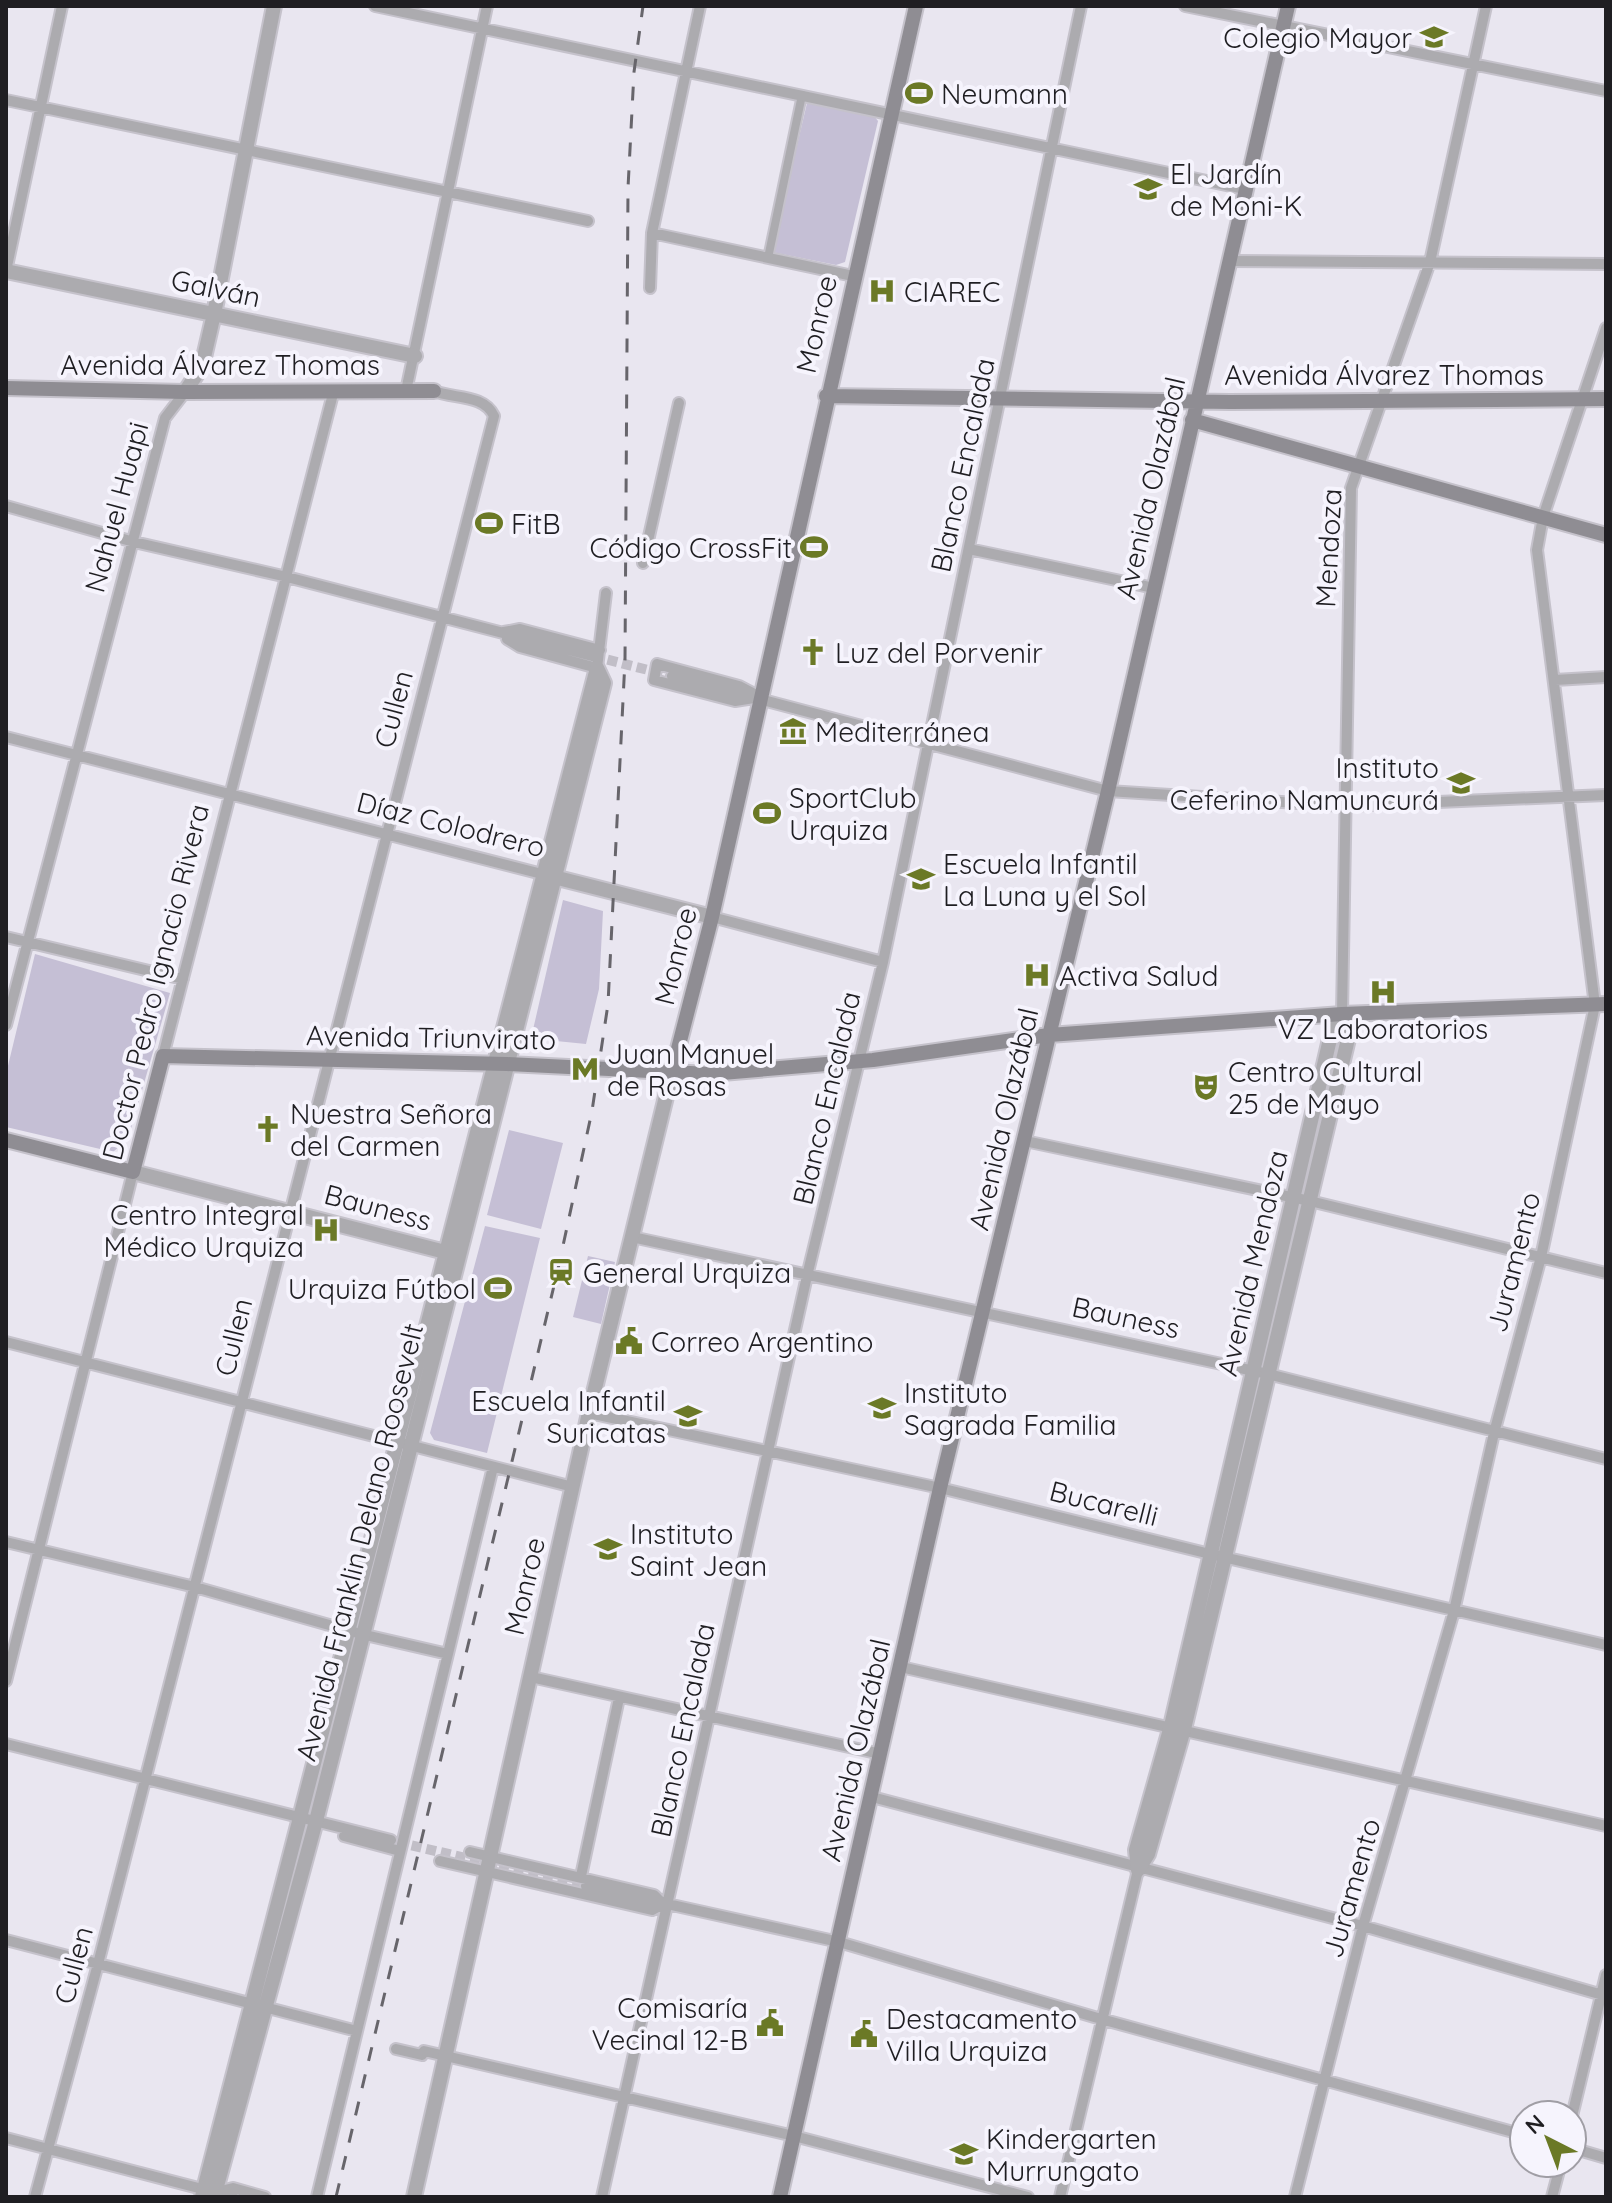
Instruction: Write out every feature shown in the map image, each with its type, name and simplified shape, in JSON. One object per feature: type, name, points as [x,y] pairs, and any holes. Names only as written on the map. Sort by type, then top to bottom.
[{"type":"main road","name":"Monroe","points":[[672,1072],[712,917],[826,396],[916,6]]},
{"type":"main road","name":"Avenida Olazábal","points":[[780,2197],[940,1488],[1108,791],[1288,6]]},
{"type":"main road","name":"Avenida Álvarez Thomas","points":[[6,388],[185,392],[434,391]]},
{"type":"main road","name":"Avenida Álvarez Thomas","points":[[826,396],[1380,402],[1606,399]]},
{"type":"main road","points":[[1192,420],[1606,535]]},
{"type":"main road","name":"Avenida Triunvirato","points":[[163,1056],[500,1064],[710,1074],[858,1061],[1049,1035],[1342,1014],[1601,1004]]},
{"type":"main road","name":"Doctor Pedro Ignacio Rivera","points":[[133,1172],[163,1056]]},
{"type":"main road","name":"Bauness","points":[[6,1140],[133,1172]]},
{"type":"street","points":[[6,271],[62,6]]},
{"type":"street","name":"Nahuel Huapi","points":[[6,1025],[74,754],[134,542],[165,418],[202,366],[274,6]]},
{"type":"street","points":[[375,6],[1245,189]]},
{"type":"street","points":[[406,391],[487,6]]},
{"type":"street","points":[[650,288],[652,233],[700,6]]},
{"type":"street","name":"Blanco Encalada","points":[[602,2197],[807,1276],[883,962],[1081,6]]},
{"type":"street","points":[[1185,6],[1606,91]]},
{"type":"street","name":"Mendoza","points":[[1342,1014],[1351,488],[1430,262],[1486,6]]},
{"type":"street","points":[[768,258],[802,95]]},
{"type":"street","points":[[6,100],[588,221]]},
{"type":"street","points":[[652,233],[853,276]]},
{"type":"street","points":[[1229,261],[1606,264]]},
{"type":"street","name":"Galván","points":[[6,271],[415,356]]},
{"type":"street","name":"Juramento","points":[[1295,2197],[1363,1926],[1454,1611],[1494,1433],[1541,1257],[1601,1004],[1537,550],[1543,517],[1606,328]]},
{"type":"street","name":"Doctor Pedro Ignacio Rivera","points":[[163,1056],[334,390]]},
{"type":"street","name":"Cullen","points":[[35,2197],[98,1964],[494,416],[479,401],[434,391]]},
{"type":"street","points":[[643,563],[679,403]]},
{"type":"street","points":[[6,506],[134,542],[287,577],[498,633],[520,647],[596,658]]},
{"type":"street","points":[[969,549],[1154,588]]},
{"type":"street","name":"Avenida Franklin Delano Roosevelt","points":[[261,2005],[300,1818],[355,1631],[548,875],[596,658],[606,593]]},
{"type":"street","points":[[498,633],[520,629],[596,658]]},
{"type":"street","points":[[657,664],[739,686],[760,697],[735,701],[654,680],[657,664]]},
{"type":"street","points":[[672,676],[1108,791],[1344,806],[1606,795]]},
{"type":"street","points":[[1555,680],[1606,677]]},
{"type":"street","name":"Díaz Colodrero","points":[[6,737],[883,962]]},
{"type":"street","points":[[6,937],[183,979]]},
{"type":"street","name":"Avenida Mendoza","points":[[1261,1372],[1294,1198],[1330,1039],[1342,1014]]},
{"type":"street","name":"Avenida Mendoza","points":[[1138,1870],[1148,1854],[1261,1372],[1310,1201],[1348,1039],[1342,1014]]},
{"type":"street","name":"Monroe","points":[[414,2197],[589,1413],[672,1072]]},
{"type":"street","points":[[1025,1141],[1310,1201],[1606,1273]]},
{"type":"street","name":"Doctor Pedro Ignacio Rivera","points":[[6,1681],[133,1172]]},
{"type":"street","name":"Bauness","points":[[133,1172],[451,1254]]},
{"type":"street","name":"Bauness","points":[[632,1237],[1261,1372],[1606,1459]]},
{"type":"street","points":[[6,1342],[573,1487]]},
{"type":"street","name":"Bucarelli","points":[[589,1413],[940,1488],[1217,1556],[1606,1645]]},
{"type":"street","points":[[317,2197],[493,1467]]},
{"type":"street","points":[[6,1542],[195,1587],[448,1654]]},
{"type":"street","name":"Avenida Franklin Delano Roosevelt","points":[[211,2194],[261,2005],[319,1822],[355,1631]]},
{"type":"street","points":[[901,1667],[1178,1727],[1606,1826]]},
{"type":"street","points":[[531,1677],[881,1754]]},
{"type":"street","points":[[584,1881],[619,1698]]},
{"type":"street","points":[[6,1744],[391,1840]]},
{"type":"street","points":[[872,1797],[1138,1870],[1363,1926],[1604,1996]]},
{"type":"street","points":[[319,1822],[330,1819],[404,1836]]},
{"type":"street","points":[[319,1822],[327,1831],[400,1851]]},
{"type":"street","points":[[470,1852],[654,1895],[666,1904],[839,1942],[1101,2019],[1508,2131]]},
{"type":"street","points":[[440,1861],[652,1910],[666,1904]]},
{"type":"street","points":[[1060,2197],[1138,1870]]},
{"type":"street","points":[[6,1940],[357,2031]]},
{"type":"street","points":[[1577,2099],[1604,1996],[1606,1975]]},
{"type":"street","points":[[396,2049],[446,2056],[624,2096],[794,2136],[1028,2197]]},
{"type":"street","points":[[6,2138],[211,2194],[233,2197]]},
{"type":"street","points":[[211,2194],[233,2188],[265,2197]]},
{"type":"shaded area","points":[[807,103],[874,116],[878,121],[845,262],[836,265],[772,252]]},
{"type":"shaded area","points":[[563,900],[603,911],[599,989],[586,1044],[536,1039],[532,1034]]},
{"type":"shaded area","points":[[35,954],[170,993],[128,1139],[113,1152],[6,1127],[6,1074]]},
{"type":"shaded area","name":"Urquiza Fútbol","points":[[509,1130],[563,1143],[541,1229],[487,1215]]},
{"type":"shaded area","points":[[485,1226],[540,1238],[487,1453],[434,1440],[430,1433]]},
{"type":"shaded area","points":[[588,1256],[615,1262],[601,1324],[573,1317]]},
{"type":"tunnel","points":[[593,656],[672,676]]},
{"type":"tunnel","points":[[397,1842],[586,1886]]},
{"type":"railway","points":[[336,2197],[558,1269],[592,1111],[608,1004],[625,660],[628,188],[634,72],[643,6]]},
{"type":"place","name":"Colegio Mayor","points":[[1434,37]]},
{"type":"place","name":"Neumann","points":[[919,93]]},
{"type":"place","name":"El Jardín de Moni-K","points":[[1148,189]]},
{"type":"place","name":"CIAREC","points":[[882,291]]},
{"type":"place","name":"FitB","points":[[489,523]]},
{"type":"place","name":"Código CrossFit","points":[[814,547]]},
{"type":"place","name":"Luz del Porvenir","points":[[813,652]]},
{"type":"place","name":"Mediterránea","points":[[793,731]]},
{"type":"place","name":"Instituto Ceferino Namuncurá","points":[[1461,783]]},
{"type":"place","name":"SportClub Urquiza","points":[[767,813]]},
{"type":"place","name":"Escuela Infantil La Luna y el Sol","points":[[921,879]]},
{"type":"place","name":"Activa Salud","points":[[1037,975]]},
{"type":"place","name":"VZ Laboratorios","points":[[1383,992]]},
{"type":"place","name":"Juan Manuel de Rosas","points":[[585,1069]]},
{"type":"place","name":"Centro Cultural 25 de Mayo","points":[[1206,1087]]},
{"type":"place","name":"Nuestra Señora del Carmen","points":[[268,1129]]},
{"type":"place","name":"Centro Integral Médico Urquiza","points":[[326,1230]]},
{"type":"place","name":"General Urquiza","points":[[561,1272]]},
{"type":"place","name":"Urquiza Fútbol","points":[[498,1288]]},
{"type":"place","name":"Correo Argentino","points":[[629,1341]]},
{"type":"place","name":"Instituto Sagrada Familia","points":[[882,1408]]},
{"type":"place","name":"Escuela Infantil Suricatas","points":[[688,1416]]},
{"type":"place","name":"Instituto Saint Jean","points":[[608,1549]]},
{"type":"place","name":"Comisaría Vecinal 12-B","points":[[770,2023]]},
{"type":"place","name":"Destacamento Villa Urquiza","points":[[864,2034]]},
{"type":"place","name":"Kindergarten Murrungato","points":[[964,2154]]}]
